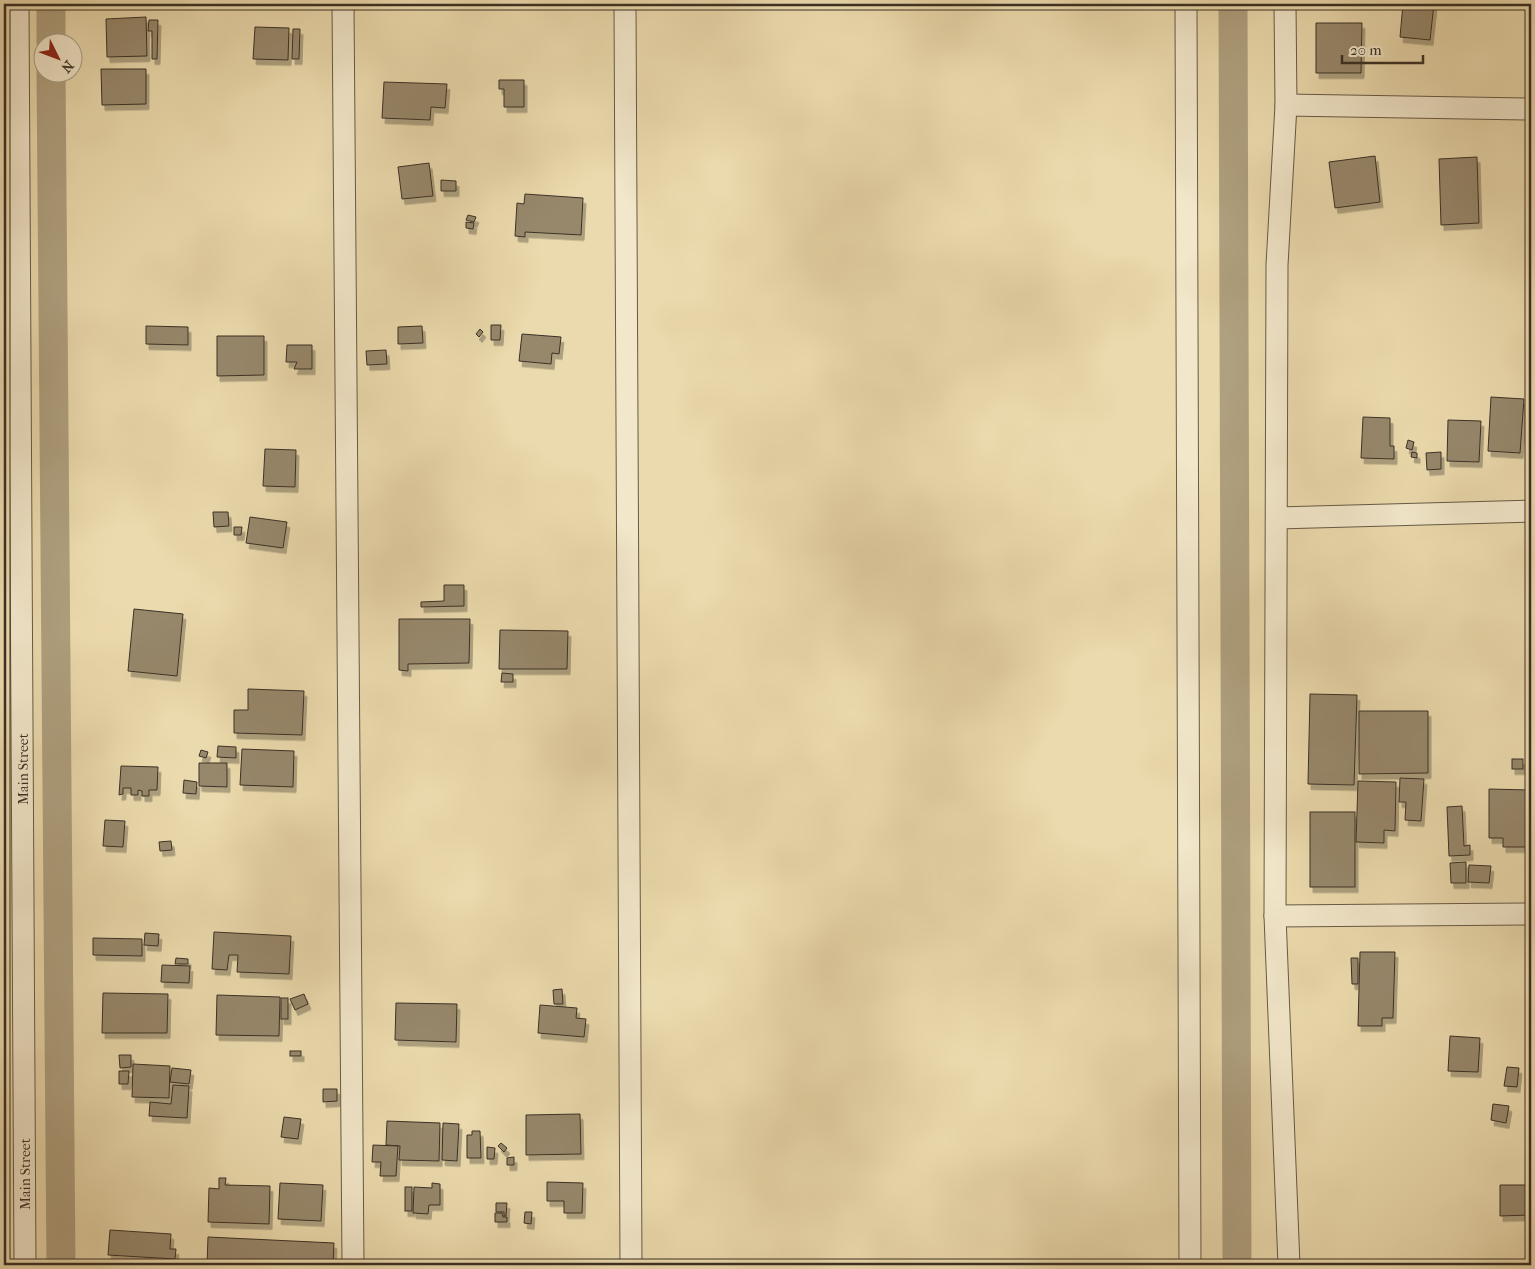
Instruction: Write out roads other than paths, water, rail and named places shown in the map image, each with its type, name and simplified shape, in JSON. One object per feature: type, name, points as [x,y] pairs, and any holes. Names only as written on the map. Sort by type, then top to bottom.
[{"type":"street","name":"Main Street","points":[[18,4],[26,1265]]},
{"type":"street","points":[[343,4],[353,1265]]},
{"type":"street","points":[[625,4],[631,1265]]},
{"type":"street","points":[[1186,4],[1190,1265]]},
{"type":"street","points":[[1285,4],[1286,105],[1277,265],[1275,916],[1289,1265]]},
{"type":"street","points":[[1286,105],[1531,109]]},
{"type":"street","points":[[1277,518],[1531,511]]},
{"type":"street","points":[[1275,916],[1531,914]]},
{"type":"waterway","points":[[51,4],[51,32]]},
{"type":"waterway","points":[[1233,4],[1237,1265]]},
{"type":"waterway","points":[[51,82],[61,1265]]}]
